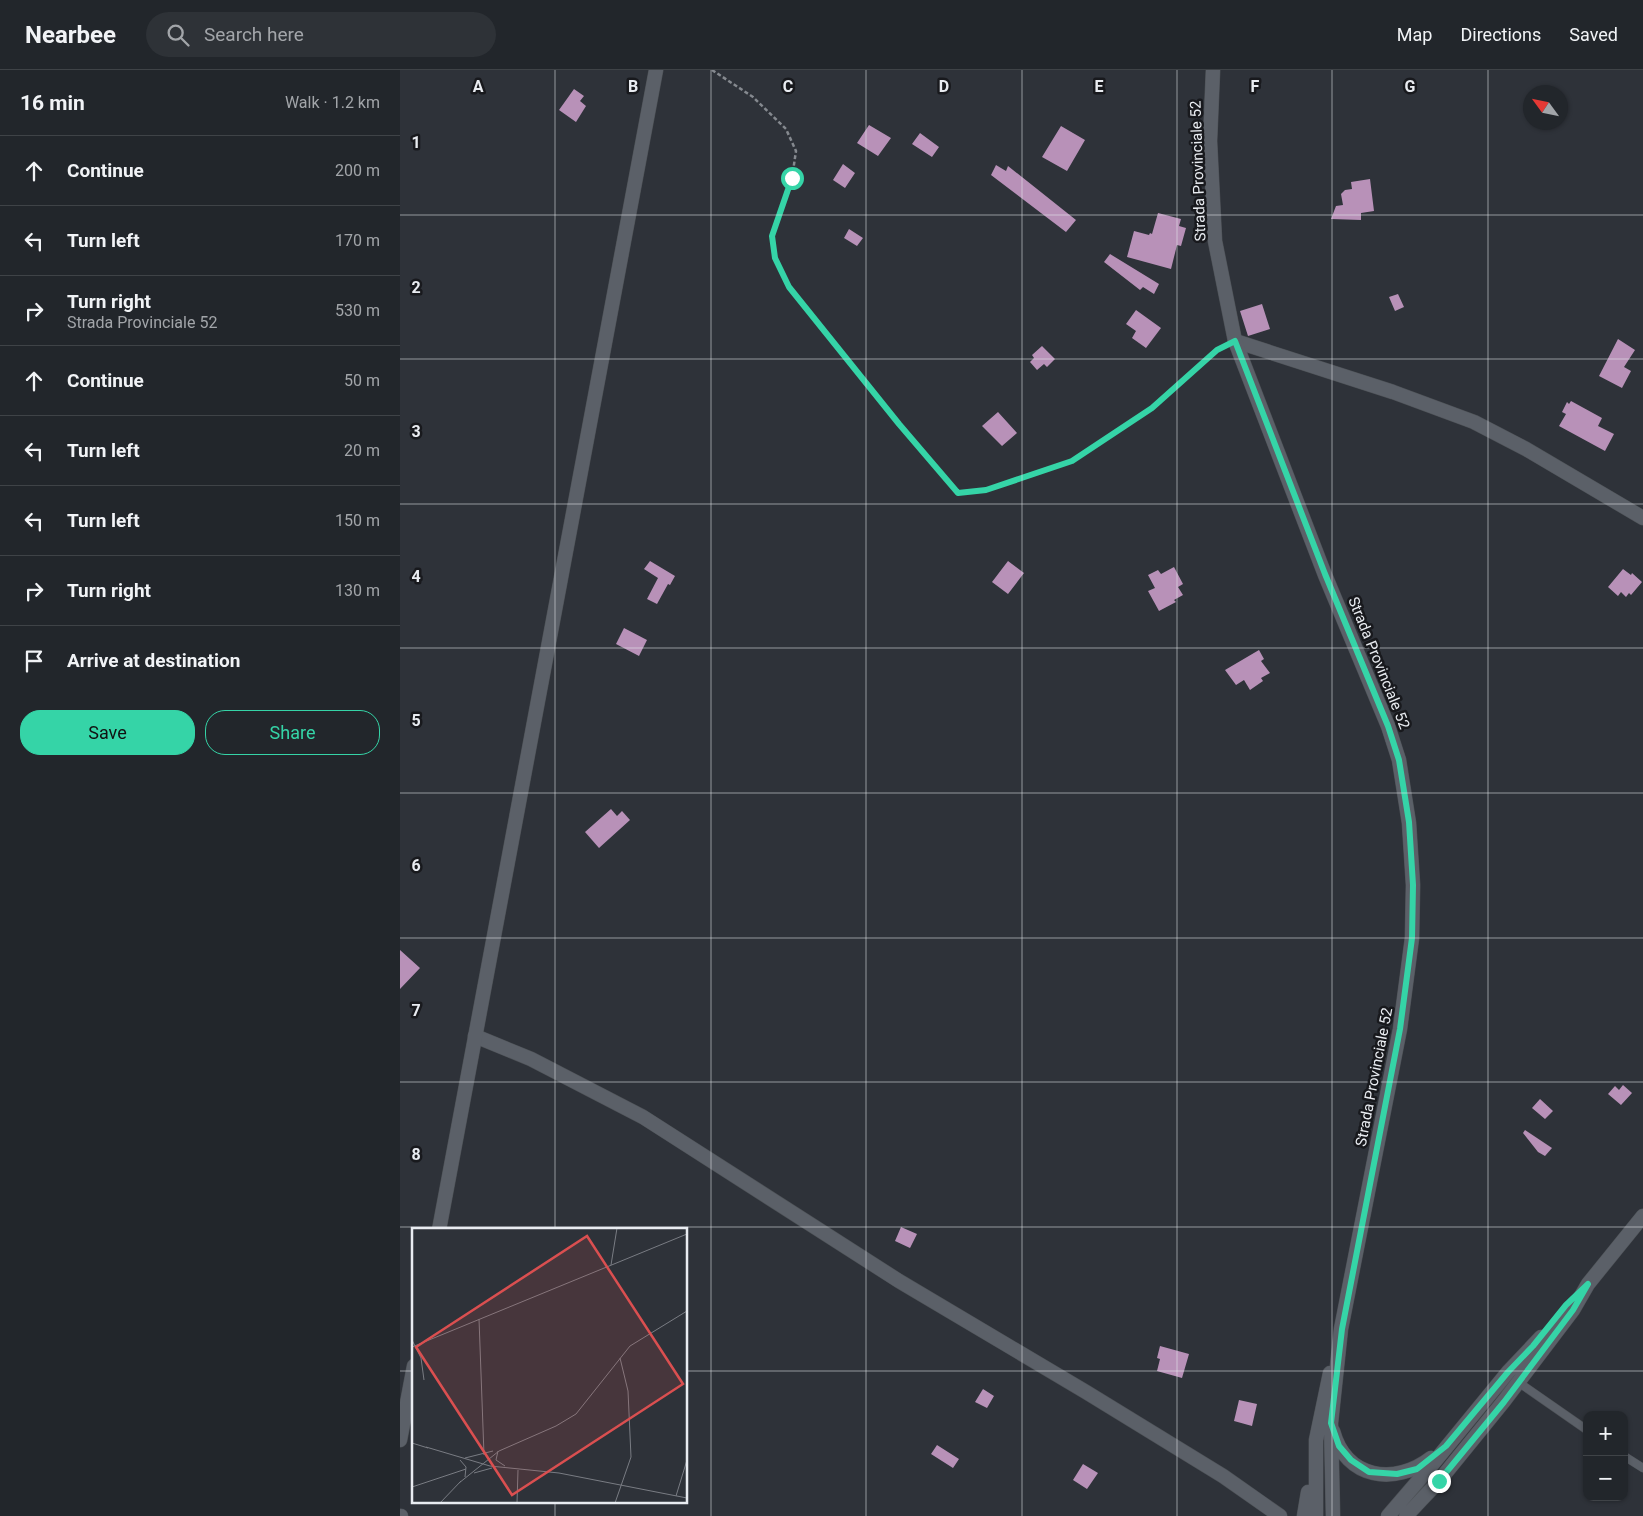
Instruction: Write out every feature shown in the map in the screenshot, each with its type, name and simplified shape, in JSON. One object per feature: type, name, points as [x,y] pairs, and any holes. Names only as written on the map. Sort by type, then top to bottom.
[{"type":"main road","points":[[439,1228],[656,70]]},
{"type":"main road","name":"Strada Provinciale 52","points":[[1212,70],[1210,141],[1215,241],[1235,341],[1325,574],[1388,726],[1399,760],[1409,822],[1413,902],[1412,938],[1406,990],[1340,1341]]},
{"type":"main road","points":[[1235,341],[1392,392],[1474,422],[1526,449],[1643,518]]},
{"type":"main road","points":[[475,1036],[530,1059],[643,1117],[899,1281],[1078,1386],[1223,1476],[1280,1516]]},
{"type":"main road","points":[[1388,1516],[1432,1466],[1446,1446],[1508,1372],[1533,1346],[1566,1305],[1588,1284],[1643,1216]]},
{"type":"main road","points":[[1406,1516],[1439,1481],[1518,1382],[1573,1310],[1588,1284]]},
{"type":"main road","points":[[1333,1516],[1331,1423],[1340,1341]]},
{"type":"main road","points":[[1304,1516],[1326,1386],[1340,1341]]},
{"type":"main road","points":[[400,1440],[412,1377]]},
{"type":"main road","points":[[1331,1423],[1335,1438],[1344,1454],[1358,1466],[1369,1472],[1397,1474],[1417,1469],[1446,1446]]},
{"type":"main road","points":[[1316,1440],[1316,1516]]},
{"type":"main road","points":[[1419,1516],[1439,1481]]},
{"type":"lane","points":[[1518,1382],[1583,1427]]},
{"type":"lane","points":[[1628,1459],[1643,1468]]},
{"type":"path","points":[[712,70],[753,97],[786,129],[796,151],[792,178],[772,236],[775,258],[789,287],[899,424],[958,493],[986,490],[1072,461],[1152,408],[1217,350],[1235,341]]},
{"type":"building","points":[[574,89],[584,96],[580,101],[586,106],[576,122],[559,110]]},
{"type":"building","points":[[869,125],[891,138],[878,156],[857,143]]},
{"type":"building","points":[[1061,126],[1085,140],[1067,171],[1042,157]]},
{"type":"building","points":[[920,133],[939,147],[932,157],[912,144]]},
{"type":"building","points":[[843,164],[855,173],[845,188],[833,180]]},
{"type":"building","points":[[996,165],[1006,171],[1008,166],[1076,220],[1066,232],[991,175]]},
{"type":"building","points":[[1370,179],[1374,211],[1361,213],[1361,220],[1331,219],[1336,206],[1343,205],[1341,194],[1345,190],[1352,189],[1351,182]]},
{"type":"building","points":[[1158,213],[1181,219],[1179,226],[1186,228],[1181,246],[1177,245],[1171,269],[1127,257],[1134,231],[1152,234]]},
{"type":"building","points":[[849,229],[863,238],[857,246],[844,238]]},
{"type":"building","points":[[1110,254],[1159,284],[1154,294],[1143,287],[1140,290],[1104,262]]},
{"type":"building","points":[[1398,294],[1404,307],[1395,311],[1389,297]]},
{"type":"building","points":[[1262,304],[1270,329],[1248,336],[1240,311]]},
{"type":"building","points":[[1136,310],[1161,328],[1146,348],[1132,338],[1136,331],[1126,324]]},
{"type":"building","points":[[1618,339],[1635,350],[1624,367],[1631,371],[1622,388],[1599,376]]},
{"type":"building","points":[[1042,346],[1055,359],[1047,367],[1044,364],[1037,370],[1030,362],[1034,358],[1032,355]]},
{"type":"building","points":[[1571,401],[1602,418],[1598,426],[1614,434],[1605,451],[1559,426],[1566,414],[1562,412],[1567,402],[1569,404]]},
{"type":"building","points":[[998,412],[1017,433],[1002,446],[982,426]]},
{"type":"building","points":[[650,561],[675,576],[670,585],[668,584],[657,604],[647,599],[658,578],[644,569]]},
{"type":"building","points":[[1008,561],[1024,573],[1008,594],[992,582]]},
{"type":"building","points":[[1174,567],[1183,584],[1178,587],[1183,595],[1174,600],[1176,602],[1159,611],[1148,591],[1155,588],[1148,575],[1158,570],[1161,574]]},
{"type":"building","points":[[1623,569],[1631,575],[1632,573],[1642,582],[1631,595],[1629,593],[1626,597],[1621,592],[1618,596],[1608,587]]},
{"type":"building","points":[[624,628],[647,640],[639,656],[616,644]]},
{"type":"building","points":[[1259,650],[1264,659],[1261,661],[1270,673],[1261,678],[1263,681],[1250,690],[1244,680],[1236,685],[1225,670]]},
{"type":"building","points":[[611,809],[617,816],[622,811],[630,820],[599,848],[585,832]]},
{"type":"building","points":[[400,950],[420,968],[400,989]]},
{"type":"building","points":[[1623,1085],[1632,1093],[1621,1105],[1608,1094],[1615,1086],[1619,1090]]},
{"type":"building","points":[[1540,1099],[1553,1111],[1545,1119],[1532,1108]]},
{"type":"building","points":[[1525,1130],[1552,1148],[1545,1156],[1538,1152],[1523,1133]]},
{"type":"building","points":[[901,1227],[917,1234],[910,1248],[895,1241]]},
{"type":"building","points":[[1160,1346],[1189,1354],[1182,1378],[1157,1371],[1160,1359],[1157,1358]]},
{"type":"building","points":[[983,1389],[994,1396],[987,1408],[975,1402]]},
{"type":"building","points":[[1239,1400],[1257,1404],[1252,1426],[1234,1421]]},
{"type":"building","points":[[937,1445],[959,1459],[953,1468],[931,1454]]},
{"type":"building","points":[[1083,1464],[1098,1473],[1087,1489],[1073,1480]]},
{"type":"route","points":[[792,178],[772,236],[775,258],[789,287],[899,424],[958,493],[986,490],[1072,461],[1152,408],[1217,350],[1235,341],[1325,574],[1388,726],[1399,760],[1409,822],[1413,885],[1412,938],[1406,990],[1342,1329],[1331,1423],[1335,1438],[1344,1454],[1364,1470],[1378,1474],[1397,1474],[1417,1469],[1446,1446],[1566,1305],[1588,1284],[1573,1310],[1504,1402],[1439,1481]]}]
